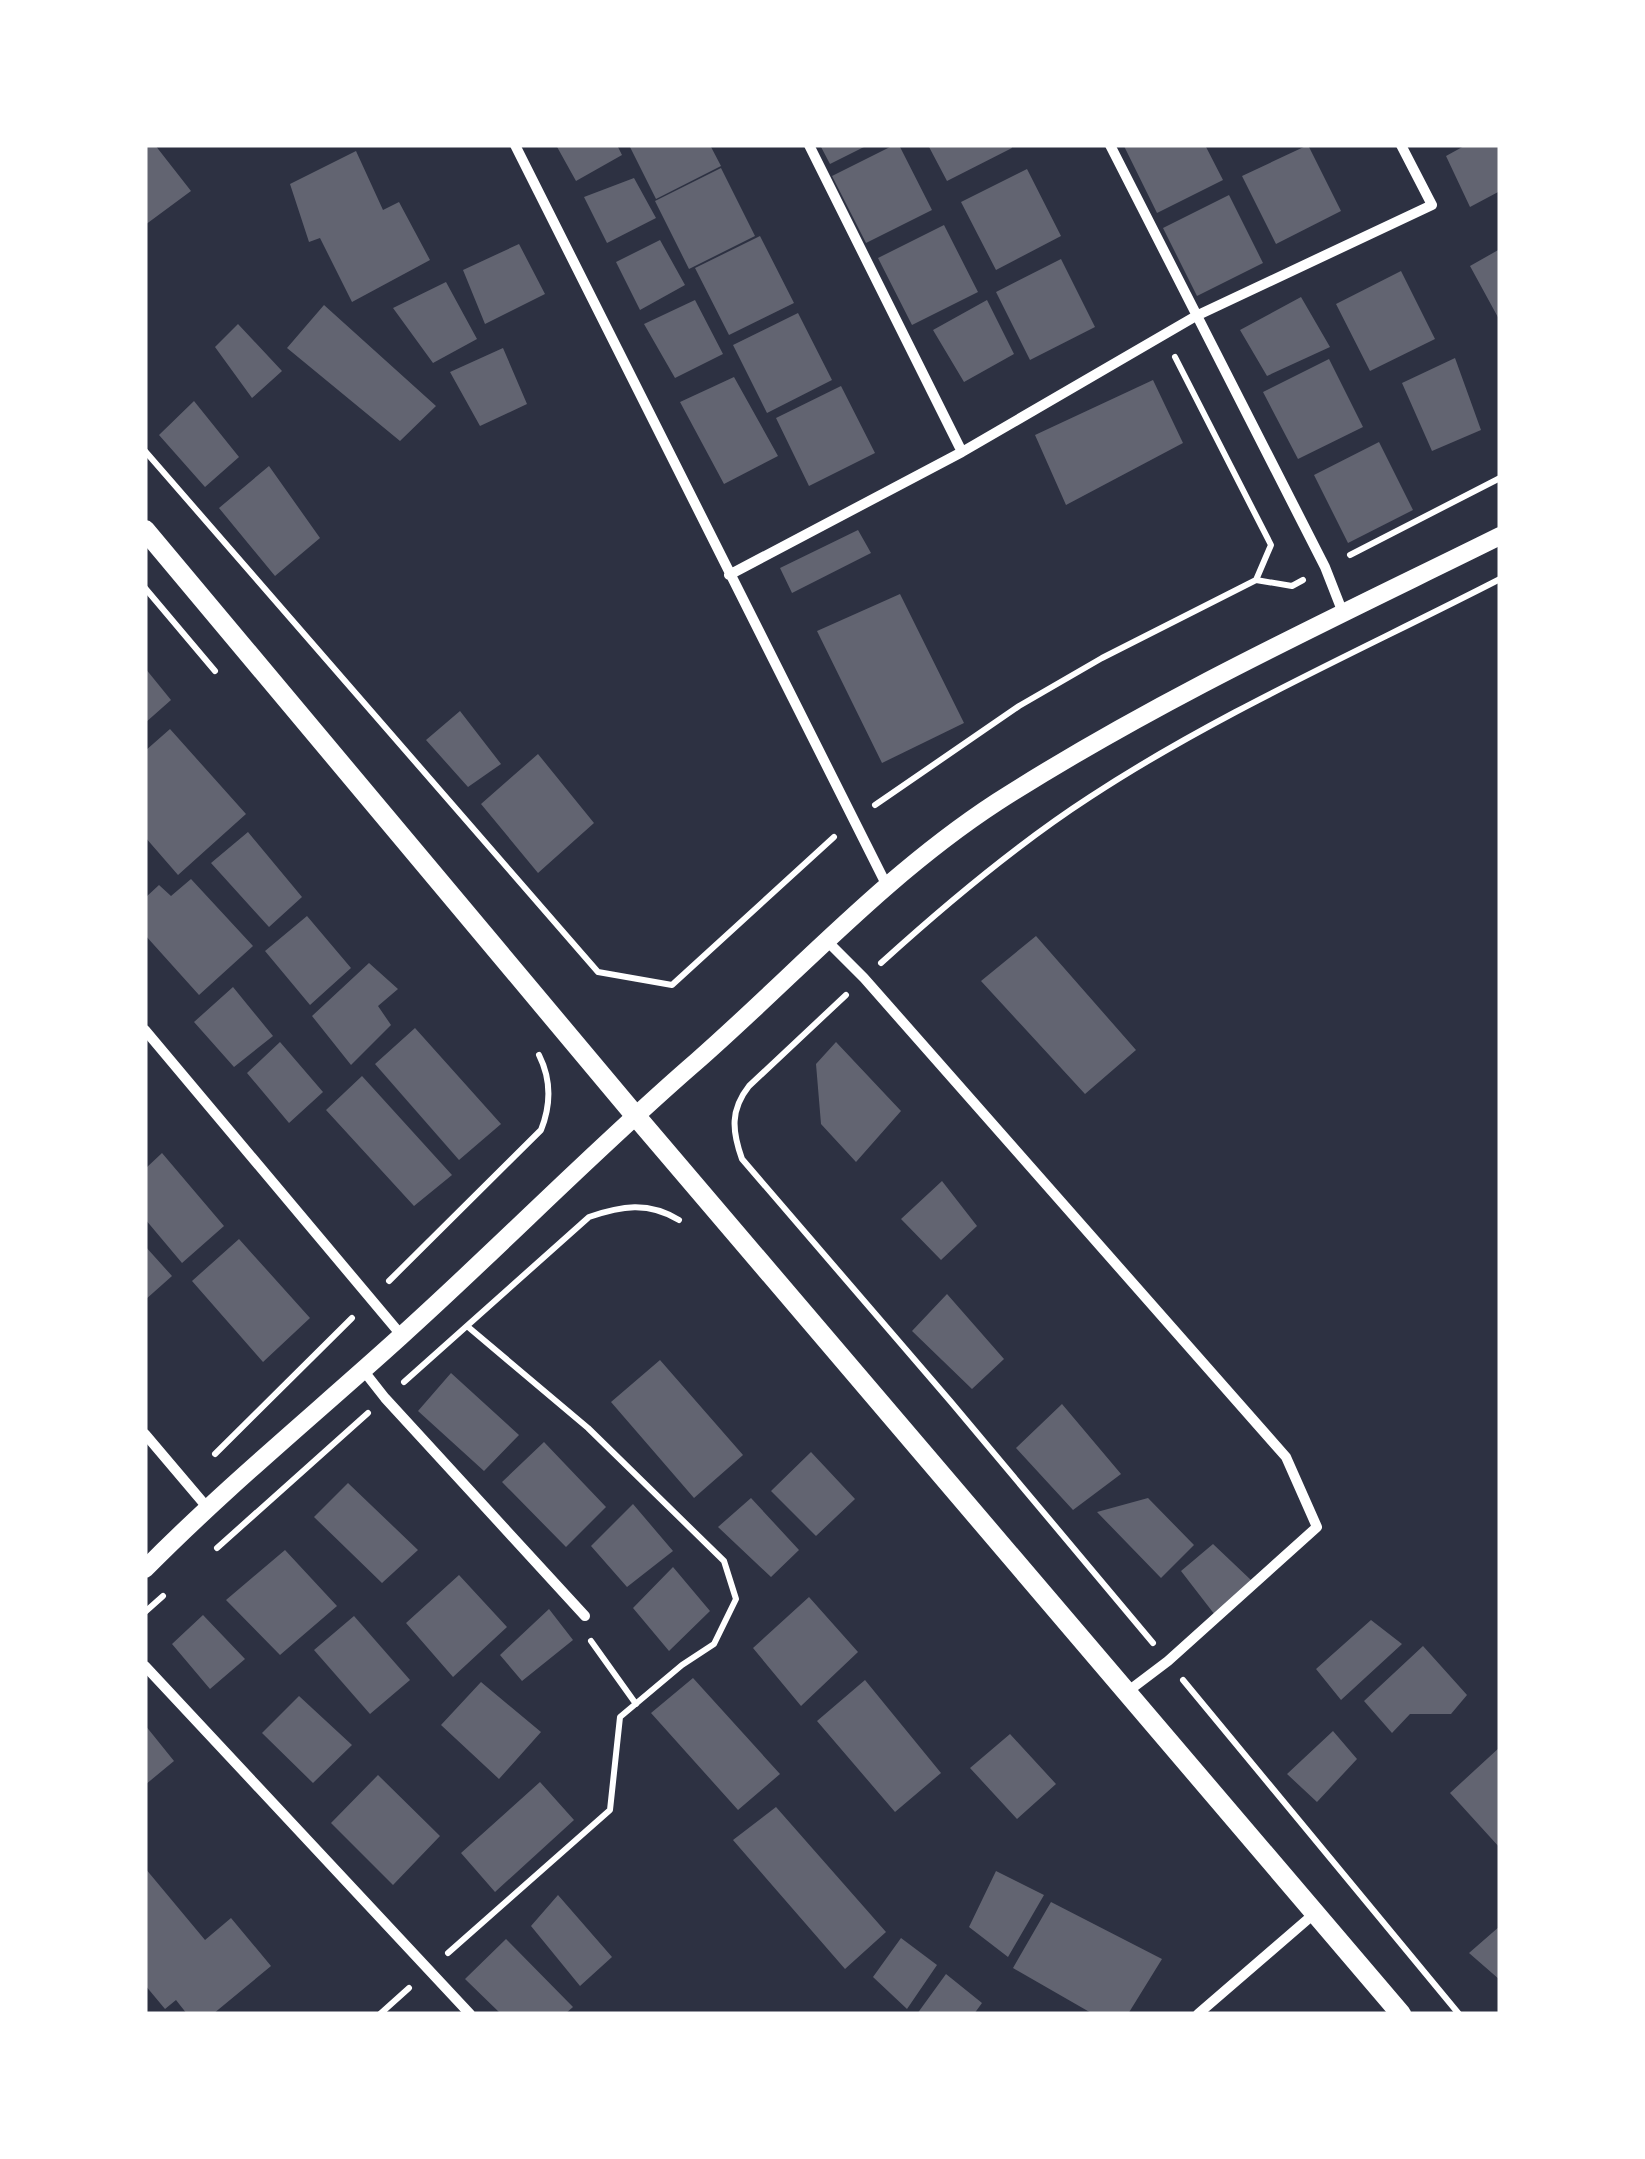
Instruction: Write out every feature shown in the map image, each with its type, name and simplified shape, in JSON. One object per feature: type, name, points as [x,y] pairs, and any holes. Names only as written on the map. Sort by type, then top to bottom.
[{"type":"main road","points":[[145,530],[634,1114],[1400,2014]]},
{"type":"street","points":[[515,145],[886,884]]},
{"type":"street","points":[[809,145],[962,452]]},
{"type":"street","points":[[1110,145],[1325,568],[1344,613]]},
{"type":"street","points":[[729,575],[962,452],[1196,316],[1432,205],[1401,145]]},
{"type":"street","points":[[145,1569],[206,1506],[402,1336],[634,1114],[700,1058],[886,884],[994,804],[1141,715],[1500,536]]},
{"type":"street","points":[[826,940],[877,992],[1286,1457],[1316,1527],[1266,1576],[1127,1692]]},
{"type":"street","points":[[145,1030],[402,1336]]},
{"type":"street","points":[[362,1370],[585,1616]]},
{"type":"street","points":[[145,1434],[206,1506]]},
{"type":"street","points":[[145,1666],[470,2014]]},
{"type":"street","points":[[1198,2014],[1315,1913]]},
{"type":"path","points":[[1176,358],[1270,544],[1256,580]]},
{"type":"path","points":[[145,451],[598,972],[672,985],[815,852]]},
{"type":"path","points":[[872,807],[1019,706],[1102,658],[1256,580],[1292,586],[1500,478]]},
{"type":"path","points":[[145,588],[220,677]]},
{"type":"path","points":[[393,1276],[540,1130],[548,1112],[548,1091],[546,1070],[535,1048]]},
{"type":"path","points":[[206,1558],[589,1217],[616,1208],[645,1206],[682,1222]]},
{"type":"path","points":[[210,1460],[343,1326]]},
{"type":"path","points":[[380,2014],[610,1810],[620,1717],[682,1665],[714,1644],[736,1598],[724,1561],[588,1428],[466,1326]]},
{"type":"path","points":[[145,1612],[176,1584]]},
{"type":"path","points":[[585,1616],[589,1638],[636,1704]]},
{"type":"building","points":[[145,145],[155,145],[191,191],[145,225]]},
{"type":"building","points":[[556,145],[617,145],[622,155],[576,181]]},
{"type":"building","points":[[629,145],[710,145],[721,166],[656,199]]},
{"type":"building","points":[[820,145],[868,145],[830,164]]},
{"type":"building","points":[[899,145],[932,210],[866,243],[832,176]]},
{"type":"building","points":[[928,145],[1011,145],[1012,148],[947,181]]},
{"type":"building","points":[[1126,145],[1205,145],[1223,180],[1157,213]]},
{"type":"building","points":[[1308,145],[1341,211],[1276,244],[1242,176]]},
{"type":"building","points":[[1466,145],[1500,145],[1500,191],[1470,207],[1446,156]]},
{"type":"building","points":[[356,151],[383,210],[399,202],[430,260],[352,302],[320,238],[309,242],[290,184]]},
{"type":"building","points":[[721,168],[755,236],[689,269],[655,201]]},
{"type":"building","points":[[1027,169],[1061,236],[996,270],[961,202]]},
{"type":"building","points":[[634,178],[656,218],[607,243],[584,197]]},
{"type":"building","points":[[1229,195],[1263,263],[1197,296],[1163,228]]},
{"type":"building","points":[[944,225],[978,292],[912,325],[878,258]]},
{"type":"building","points":[[760,236],[794,303],[729,335],[695,268]]},
{"type":"building","points":[[660,240],[685,285],[640,310],[616,262]]},
{"type":"building","points":[[519,244],[545,294],[485,324],[463,270]]},
{"type":"building","points":[[1500,249],[1500,321],[1470,266]]},
{"type":"building","points":[[1061,259],[1095,327],[1030,360],[996,292]]},
{"type":"building","points":[[1401,271],[1435,339],[1370,371],[1336,304]]},
{"type":"building","points":[[446,282],[477,339],[433,363],[393,308]]},
{"type":"building","points":[[1301,297],[1330,347],[1267,376],[1240,330]]},
{"type":"building","points":[[695,300],[723,354],[675,378],[644,324]]},
{"type":"building","points":[[987,300],[1014,354],[964,382],[933,330]]},
{"type":"building","points":[[324,305],[436,406],[400,441],[287,348]]},
{"type":"building","points":[[798,313],[832,380],[767,413],[733,345]]},
{"type":"building","points":[[238,324],[282,371],[252,398],[215,347]]},
{"type":"building","points":[[503,348],[527,404],[480,426],[450,372]]},
{"type":"building","points":[[1455,358],[1481,430],[1432,451],[1402,383]]},
{"type":"building","points":[[1329,359],[1363,427],[1298,459],[1263,392]]},
{"type":"building","points":[[734,377],[778,456],[724,484],[680,402]]},
{"type":"building","points":[[1153,380],[1183,443],[1066,505],[1035,435]]},
{"type":"building","points":[[841,386],[875,453],[809,486],[776,418]]},
{"type":"building","points":[[194,401],[239,457],[205,487],[159,435]]},
{"type":"building","points":[[1379,442],[1413,510],[1348,543],[1314,475]]},
{"type":"building","points":[[269,466],[320,538],[275,576],[219,508]]},
{"type":"building","points":[[858,530],[871,553],[792,593],[780,568]]},
{"type":"building","points":[[900,594],[964,723],[882,763],[817,631]]},
{"type":"building","points":[[145,668],[171,700],[145,723]]},
{"type":"building","points":[[460,711],[501,764],[468,787],[426,740]]},
{"type":"building","points":[[170,729],[246,814],[178,875],[145,837],[145,751]]},
{"type":"building","points":[[538,754],[594,823],[538,873],[481,804]]},
{"type":"building","points":[[248,832],[302,897],[269,927],[211,863]]},
{"type":"building","points":[[191,879],[253,946],[199,995],[145,935],[145,898],[159,885],[171,896]]},
{"type":"building","points":[[307,916],[351,968],[310,1005],[265,951]]},
{"type":"building","points":[[1036,936],[1136,1050],[1085,1094],[981,981]]},
{"type":"building","points":[[369,963],[398,989],[378,1006],[391,1025],[351,1065],[312,1016]]},
{"type":"building","points":[[233,987],[273,1036],[234,1067],[194,1022]]},
{"type":"building","points":[[415,1028],[501,1124],[459,1160],[375,1064]]},
{"type":"building","points":[[280,1042],[323,1092],[289,1123],[247,1073]]},
{"type":"building","points":[[836,1042],[901,1111],[856,1162],[821,1124],[816,1064]]},
{"type":"building","points":[[362,1076],[452,1175],[414,1206],[326,1110]]},
{"type":"building","points":[[162,1153],[224,1226],[182,1263],[145,1219],[145,1169]]},
{"type":"building","points":[[942,1181],[977,1226],[941,1260],[901,1219]]},
{"type":"building","points":[[239,1239],[310,1318],[263,1362],[192,1281]]},
{"type":"building","points":[[145,1246],[172,1276],[145,1300]]},
{"type":"building","points":[[947,1294],[1004,1359],[972,1389],[912,1331]]},
{"type":"building","points":[[660,1360],[743,1455],[694,1498],[611,1402]]},
{"type":"building","points":[[451,1373],[519,1435],[484,1471],[418,1411]]},
{"type":"building","points":[[1062,1404],[1121,1474],[1073,1510],[1016,1448]]},
{"type":"building","points":[[544,1442],[606,1507],[566,1547],[502,1482]]},
{"type":"building","points":[[811,1452],[855,1499],[816,1536],[771,1491]]},
{"type":"building","points":[[348,1483],[418,1550],[382,1583],[314,1517]]},
{"type":"building","points":[[751,1498],[799,1550],[771,1577],[718,1527]]},
{"type":"building","points":[[1148,1498],[1194,1545],[1161,1578],[1097,1512]]},
{"type":"building","points":[[633,1504],[673,1551],[627,1587],[591,1546]]},
{"type":"building","points":[[1213,1544],[1252,1581],[1215,1615],[1181,1571]]},
{"type":"building","points":[[285,1550],[337,1606],[280,1655],[226,1600]]},
{"type":"building","points":[[673,1567],[710,1611],[669,1651],[633,1608]]},
{"type":"building","points":[[459,1575],[507,1627],[453,1677],[406,1623]]},
{"type":"building","points":[[809,1597],[858,1652],[801,1706],[753,1648]]},
{"type":"building","points":[[549,1609],[573,1640],[522,1681],[500,1655]]},
{"type":"building","points":[[203,1615],[245,1659],[210,1689],[172,1644]]},
{"type":"building","points":[[354,1616],[410,1680],[370,1714],[314,1650]]},
{"type":"building","points":[[1371,1620],[1402,1644],[1341,1700],[1316,1669]]},
{"type":"building","points":[[1423,1646],[1467,1695],[1451,1714],[1410,1714],[1392,1733],[1364,1701]]},
{"type":"building","points":[[693,1678],[780,1774],[738,1810],[651,1713]]},
{"type":"building","points":[[865,1680],[941,1773],[895,1812],[817,1721]]},
{"type":"building","points":[[481,1682],[541,1732],[499,1779],[441,1725]]},
{"type":"building","points":[[299,1696],[352,1745],[313,1783],[262,1733]]},
{"type":"building","points":[[145,1725],[174,1761],[145,1785]]},
{"type":"building","points":[[1333,1731],[1357,1759],[1317,1802],[1287,1774]]},
{"type":"building","points":[[1010,1734],[1056,1784],[1017,1819],[970,1768]]},
{"type":"building","points":[[1500,1747],[1500,1848],[1450,1793]]},
{"type":"building","points":[[378,1775],[440,1836],[393,1885],[331,1823]]},
{"type":"building","points":[[540,1782],[574,1820],[495,1892],[461,1853]]},
{"type":"building","points":[[776,1807],[886,1932],[845,1969],[733,1840]]},
{"type":"building","points":[[145,1868],[205,1940],[231,1918],[271,1966],[213,2014],[187,2014],[176,2000],[165,2009],[145,1985]]},
{"type":"building","points":[[996,1871],[1044,1895],[1008,1957],[969,1927]]},
{"type":"building","points":[[558,1895],[612,1957],[580,1986],[531,1926]]},
{"type":"building","points":[[1051,1902],[1162,1959],[1128,2014],[1093,2014],[1013,1968]]},
{"type":"building","points":[[1500,1926],[1500,1980],[1469,1953]]},
{"type":"building","points":[[901,1938],[937,1965],[907,2009],[873,1977]]},
{"type":"building","points":[[506,1939],[573,2007],[565,2014],[501,2014],[465,1979]]},
{"type":"building","points":[[946,1974],[982,2003],[974,2014],[917,2014]]}]
